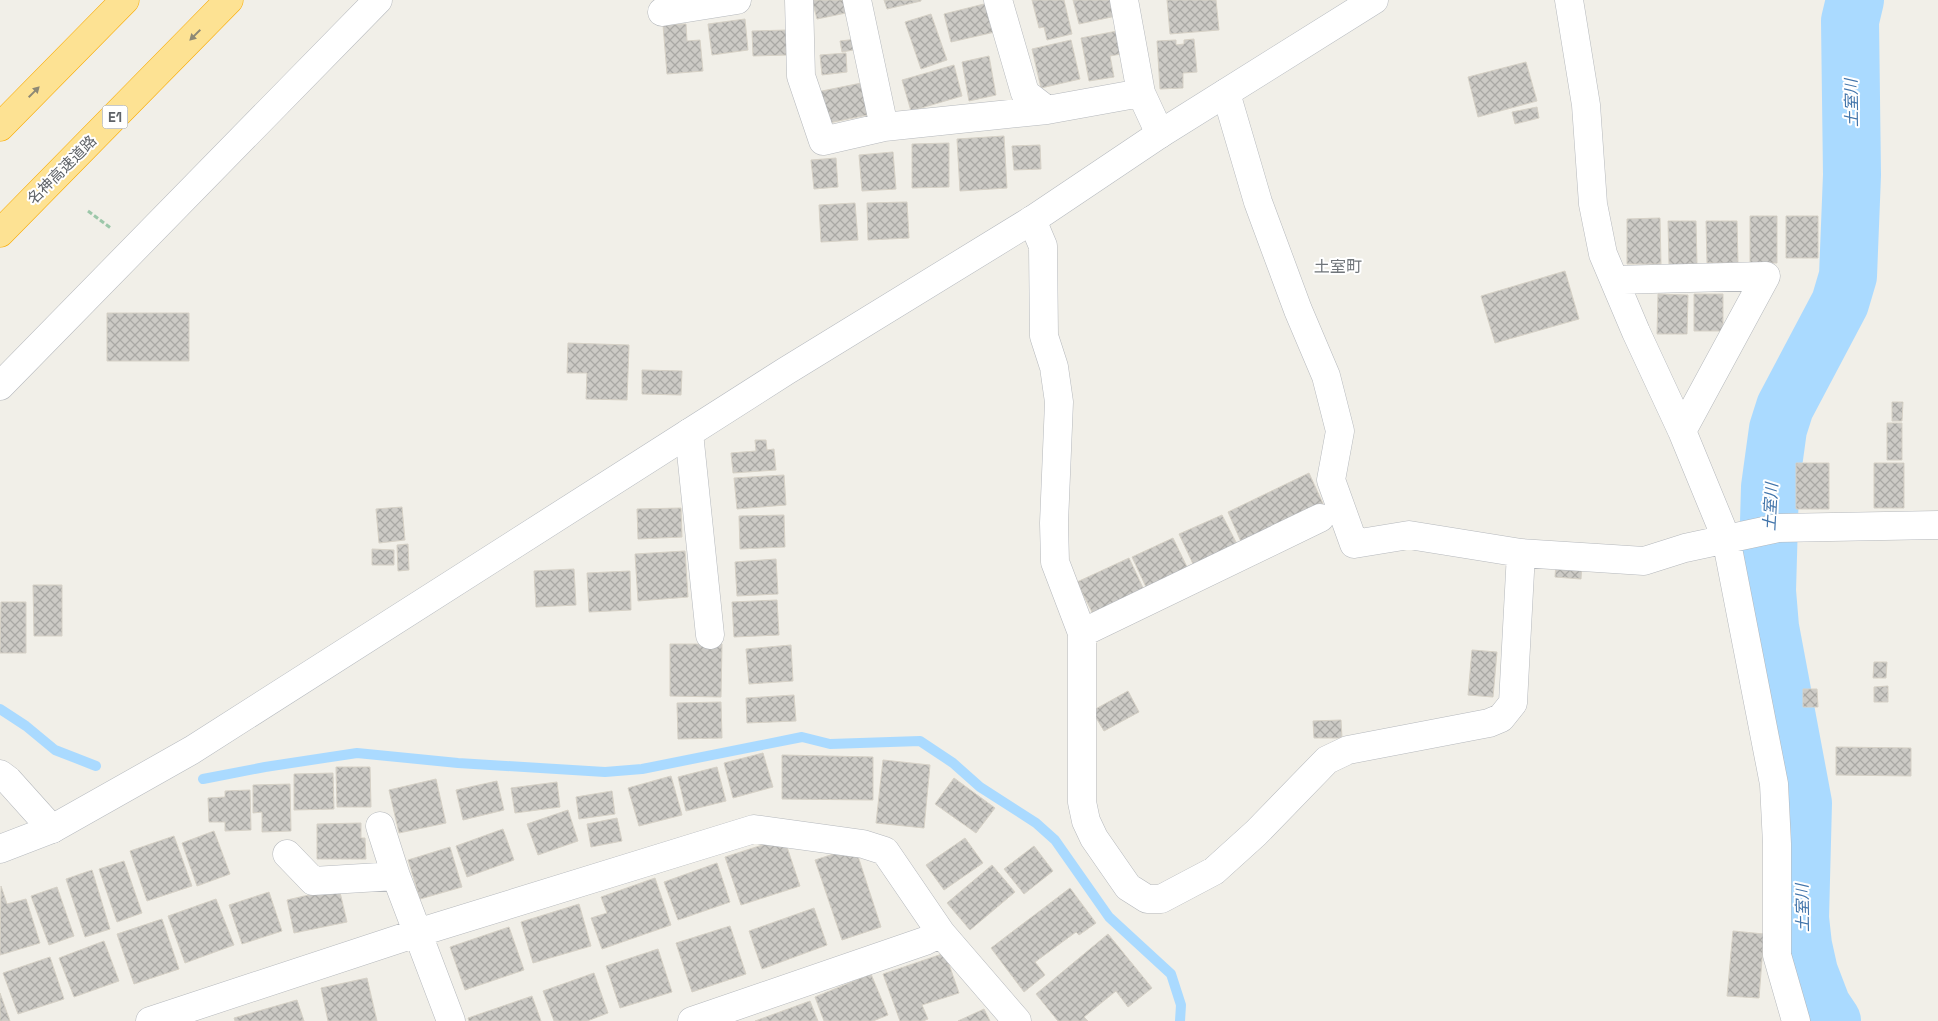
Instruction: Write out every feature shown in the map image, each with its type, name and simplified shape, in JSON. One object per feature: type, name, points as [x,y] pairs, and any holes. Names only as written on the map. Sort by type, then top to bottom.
[{"type":"highway","points":[[0,127],[125,0]]},
{"type":"highway","name":"名神高速道路","points":[[0,233],[229,0]]},
{"type":"street","points":[[0,386],[378,0]]},
{"type":"street","points":[[662,12],[737,0]]},
{"type":"street","points":[[799,0],[801,76],[823,141],[884,127],[1048,110],[1141,93]]},
{"type":"street","points":[[857,0],[884,127]]},
{"type":"street","points":[[998,0],[1025,93],[1048,110]]},
{"type":"street","points":[[1124,0],[1141,93],[1160,134]]},
{"type":"street","points":[[0,849],[52,829],[192,750],[689,433],[1032,220],[1160,134],[1374,0]]},
{"type":"street","points":[[1569,0],[1586,105],[1592,204],[1603,254],[1636,332],[1682,431],[1726,538],[1774,784],[1778,844],[1778,955],[1796,1021]]},
{"type":"street","points":[[1226,93],[1258,202],[1298,310],[1326,376],[1340,431],[1331,480],[1354,544],[1409,535],[1521,552],[1644,560],[1726,538],[1778,528],[1938,525]]},
{"type":"street","points":[[1032,220],[1043,246],[1044,336],[1054,367],[1059,402],[1054,523],[1055,562],[1082,633],[1081,792],[1086,821],[1094,838],[1128,887],[1146,899],[1161,899],[1214,871],[1256,833],[1327,760],[1336,754],[1348,750],[1489,723],[1505,713],[1513,703],[1521,552]]},
{"type":"street","points":[[1614,280],[1766,276],[1682,431]]},
{"type":"street","points":[[689,433],[710,635]]},
{"type":"street","points":[[1082,633],[1320,518]]},
{"type":"street","points":[[0,774],[8,780],[52,829]]},
{"type":"street","points":[[380,826],[396,876],[451,1021]]},
{"type":"street","points":[[150,1021],[417,933],[754,829],[863,844],[884,851],[941,933],[1016,1021]]},
{"type":"street","points":[[287,854],[313,881],[396,876]]},
{"type":"street","points":[[692,1021],[926,941],[941,933]]},
{"type":"building","points":[[812,0],[843,0],[846,13],[817,19]]},
{"type":"building","points":[[884,0],[921,0],[921,1],[887,9]]},
{"type":"building","points":[[1032,0],[1064,0],[1072,34],[1047,40],[1044,27],[1039,28]]},
{"type":"building","points":[[1073,0],[1112,0],[1116,16],[1079,24]]},
{"type":"building","points":[[1167,0],[1216,0],[1219,30],[1170,34]]},
{"type":"building","points":[[988,3],[995,32],[951,42],[944,14]]},
{"type":"building","points":[[931,14],[947,60],[921,69],[905,22]]},
{"type":"building","points":[[745,19],[748,50],[712,55],[708,24]]},
{"type":"building","points":[[686,24],[687,41],[700,40],[703,71],[667,74],[663,25]]},
{"type":"building","points":[[787,30],[788,55],[753,56],[752,31]]},
{"type":"building","points":[[1117,31],[1121,54],[1110,56],[1114,77],[1089,81],[1081,38]]},
{"type":"building","points":[[857,39],[859,49],[842,52],[840,41]]},
{"type":"building","points":[[1194,39],[1197,72],[1183,73],[1183,88],[1160,89],[1157,41],[1176,40],[1176,45],[1184,44],[1184,40]]},
{"type":"building","points":[[1071,40],[1080,79],[1041,88],[1032,49]]},
{"type":"building","points":[[846,53],[847,72],[822,75],[820,55]]},
{"type":"building","points":[[989,56],[996,95],[969,101],[962,62]]},
{"type":"building","points":[[1526,62],[1537,101],[1478,117],[1468,77]]},
{"type":"building","points":[[954,65],[962,96],[911,111],[902,80]]},
{"type":"building","points":[[871,81],[877,113],[824,124],[817,92]]},
{"type":"building","points":[[1537,107],[1539,118],[1515,124],[1512,112]]},
{"type":"building","points":[[1004,136],[1007,188],[960,191],[957,139]]},
{"type":"building","points":[[949,143],[949,187],[912,188],[912,144]]},
{"type":"building","points":[[1040,145],[1041,169],[1014,170],[1012,146]]},
{"type":"building","points":[[893,152],[896,189],[862,191],[859,155]]},
{"type":"building","points":[[836,158],[838,187],[814,189],[811,160]]},
{"type":"building","points":[[907,202],[909,238],[868,240],[867,203]]},
{"type":"building","points":[[855,203],[858,240],[821,242],[819,205]]},
{"type":"building","points":[[1750,216],[1777,216],[1777,263],[1750,263]]},
{"type":"building","points":[[1786,216],[1818,216],[1818,258],[1786,258]]},
{"type":"building","points":[[1660,218],[1661,264],[1627,264],[1627,219]]},
{"type":"building","points":[[1668,221],[1696,221],[1697,264],[1669,265]]},
{"type":"building","points":[[1706,221],[1737,221],[1738,263],[1707,263]]},
{"type":"building","points":[[1565,271],[1579,319],[1495,343],[1481,296]]},
{"type":"building","points":[[1658,294],[1688,295],[1687,334],[1657,334]]},
{"type":"building","points":[[1694,294],[1723,294],[1723,331],[1694,331]]},
{"type":"building","points":[[107,313],[189,313],[189,361],[107,361]]},
{"type":"building","points":[[568,343],[629,345],[627,400],[586,399],[587,373],[567,373]]},
{"type":"building","points":[[642,370],[682,371],[681,395],[642,394]]},
{"type":"building","points":[[1892,402],[1903,402],[1902,421],[1892,421]]},
{"type":"building","points":[[1887,423],[1902,423],[1902,460],[1887,460]]},
{"type":"building","points":[[755,440],[766,440],[767,450],[774,449],[776,470],[733,473],[731,453],[756,451]]},
{"type":"building","points":[[1796,463],[1829,463],[1829,509],[1796,509]]},
{"type":"building","points":[[1874,463],[1904,463],[1904,508],[1874,508]]},
{"type":"building","points":[[1309,473],[1324,506],[1242,544],[1228,512]]},
{"type":"building","points":[[784,475],[786,505],[737,509],[734,478]]},
{"type":"building","points":[[402,507],[405,540],[379,543],[376,509]]},
{"type":"building","points":[[681,508],[682,537],[638,539],[637,509]]},
{"type":"building","points":[[784,515],[785,547],[740,549],[739,516]]},
{"type":"building","points":[[1222,515],[1238,546],[1194,566],[1179,534]]},
{"type":"building","points":[[1173,538],[1188,569],[1147,589],[1132,557]]},
{"type":"building","points":[[408,544],[409,570],[398,571],[397,545]]},
{"type":"building","points":[[372,549],[394,550],[394,565],[372,565]]},
{"type":"building","points":[[685,551],[688,597],[638,601],[635,554]]},
{"type":"building","points":[[1129,558],[1144,590],[1093,614],[1077,582]]},
{"type":"building","points":[[776,559],[778,594],[737,596],[735,562]]},
{"type":"building","points":[[1556,563],[1582,565],[1581,579],[1555,577]]},
{"type":"building","points":[[574,569],[576,605],[536,607],[534,571]]},
{"type":"building","points":[[630,571],[631,610],[589,612],[587,573]]},
{"type":"building","points":[[33,585],[62,585],[62,636],[34,636]]},
{"type":"building","points":[[777,600],[779,635],[734,637],[732,602]]},
{"type":"building","points":[[1,602],[26,602],[26,653],[0,653]]},
{"type":"building","points":[[670,644],[722,644],[721,697],[670,696]]},
{"type":"building","points":[[791,645],[793,681],[749,684],[746,649]]},
{"type":"building","points":[[1472,650],[1497,652],[1493,697],[1468,695]]},
{"type":"building","points":[[1874,662],[1887,662],[1886,678],[1873,678]]},
{"type":"building","points":[[1888,686],[1888,702],[1874,702],[1874,687]]},
{"type":"building","points":[[1803,689],[1817,689],[1818,707],[1803,707]]},
{"type":"building","points":[[1128,691],[1139,712],[1104,731],[1092,711]]},
{"type":"building","points":[[794,695],[796,721],[747,723],[746,698]]},
{"type":"building","points":[[721,702],[722,738],[678,739],[677,703]]},
{"type":"building","points":[[1341,720],[1342,738],[1314,738],[1313,721]]},
{"type":"building","points":[[1836,747],[1911,748],[1911,776],[1836,775]]},
{"type":"building","points":[[763,753],[773,787],[733,798],[724,763]]},
{"type":"building","points":[[782,755],[873,757],[873,800],[782,799]]},
{"type":"building","points":[[883,760],[930,765],[924,828],[876,823]]},
{"type":"building","points":[[336,767],[370,767],[371,807],[337,807]]},
{"type":"building","points":[[717,767],[726,801],[686,811],[678,777]]},
{"type":"building","points":[[333,773],[334,809],[294,810],[294,774]]},
{"type":"building","points":[[671,776],[682,815],[639,826],[628,788]]},
{"type":"building","points":[[954,778],[995,808],[976,833],[935,804]]},
{"type":"building","points":[[436,779],[446,823],[399,833],[389,790]]},
{"type":"building","points":[[497,781],[504,810],[463,820],[456,790]]},
{"type":"building","points":[[557,782],[560,807],[515,813],[511,788]]},
{"type":"building","points":[[290,784],[291,831],[262,832],[262,812],[253,813],[253,785]]},
{"type":"building","points":[[250,790],[251,830],[225,831],[225,822],[209,822],[208,798],[225,797],[225,791]]},
{"type":"building","points":[[612,791],[615,814],[579,819],[576,797]]},
{"type":"building","points":[[568,810],[578,841],[538,855],[527,824]]},
{"type":"building","points":[[617,818],[622,841],[591,847],[587,824]]},
{"type":"building","points":[[361,823],[361,838],[365,838],[366,859],[317,859],[317,824]]},
{"type":"building","points":[[503,829],[514,860],[467,877],[456,846]]},
{"type":"building","points":[[214,831],[230,874],[197,886],[182,843]]},
{"type":"building","points":[[174,836],[192,886],[147,901],[130,851]]},
{"type":"building","points":[[784,838],[800,886],[741,905],[725,857]]},
{"type":"building","points":[[965,838],[983,863],[944,890],[926,865]]},
{"type":"building","points":[[1034,846],[1053,871],[1024,894],[1004,869]]},
{"type":"building","points":[[450,847],[462,887],[420,899],[408,860]]},
{"type":"building","points":[[855,847],[881,927],[842,940],[815,860]]},
{"type":"building","points":[[124,861],[142,913],[117,922],[99,869]]},
{"type":"building","points":[[717,863],[730,902],[678,920],[664,882]]},
{"type":"building","points":[[992,865],[1015,892],[970,930],[947,903]]},
{"type":"building","points":[[92,870],[110,929],[85,937],[66,879]]},
{"type":"building","points":[[655,878],[671,925],[602,949],[591,918],[607,913],[601,897]]},
{"type":"building","points":[[1,886],[7,904],[26,899],[40,943],[0,955]]},
{"type":"building","points":[[57,887],[74,936],[49,945],[31,896]]},
{"type":"building","points":[[339,888],[347,922],[294,933],[287,900]]},
{"type":"building","points":[[1070,888],[1096,923],[1079,935],[1076,932],[1035,962],[1045,975],[1024,992],[991,948]]},
{"type":"building","points":[[269,892],[282,931],[242,944],[229,905]]},
{"type":"building","points":[[216,899],[234,945],[185,963],[168,916]]},
{"type":"building","points":[[579,904],[591,946],[533,963],[521,922]]},
{"type":"building","points":[[814,908],[827,945],[762,969],[749,931]]},
{"type":"building","points":[[162,919],[179,969],[134,984],[117,934]]},
{"type":"building","points":[[730,926],[746,974],[692,992],[676,943]]},
{"type":"building","points":[[509,927],[524,970],[465,990],[450,947]]},
{"type":"building","points":[[1733,931],[1764,934],[1759,998],[1727,996]]},
{"type":"building","points":[[1108,934],[1152,988],[1128,1007],[1116,991],[1084,1017],[1088,1021],[1058,1021],[1036,994]]},
{"type":"building","points":[[104,941],[119,981],[74,997],[59,958]]},
{"type":"building","points":[[658,949],[672,992],[620,1008],[606,966]]},
{"type":"building","points":[[945,953],[959,993],[922,1005],[928,1019],[923,1021],[900,1021],[883,974]]},
{"type":"building","points":[[50,957],[64,999],[18,1014],[3,973]]},
{"type":"building","points":[[594,973],[608,1013],[587,1021],[554,1021],[543,991]]},
{"type":"building","points":[[871,974],[888,1015],[873,1021],[824,1021],[815,997]]},
{"type":"building","points":[[367,978],[377,1021],[328,1021],[321,988]]},
{"type":"building","points":[[0,993],[10,1021],[0,1021]]},
{"type":"building","points":[[532,996],[541,1021],[469,1021],[468,1018]]},
{"type":"building","points":[[297,1000],[304,1021],[235,1021],[234,1018]]},
{"type":"building","points":[[810,1001],[818,1021],[755,1021]]},
{"type":"building","points":[[984,1009],[990,1021],[958,1021]]},
{"type":"waterway","name":"土室川","points":[[1832,1021],[1822,1006],[1809,972],[1803,945],[1800,918],[1803,803],[1770,627],[1767,591],[1770,487],[1778,429],[1785,407],[1840,303],[1848,276],[1852,175],[1850,21],[1855,0]]},
{"type":"waterway","points":[[0,709],[26,726],[55,750],[96,766]]},
{"type":"waterway","points":[[203,779],[265,767],[357,753],[458,763],[605,772],[642,769],[802,737],[830,744],[920,741],[953,763],[980,787],[1036,823],[1055,840],[1109,917],[1171,974],[1181,1005],[1180,1021]]},
{"type":"district","name":"土室町","points":[[1338,266]]}]
